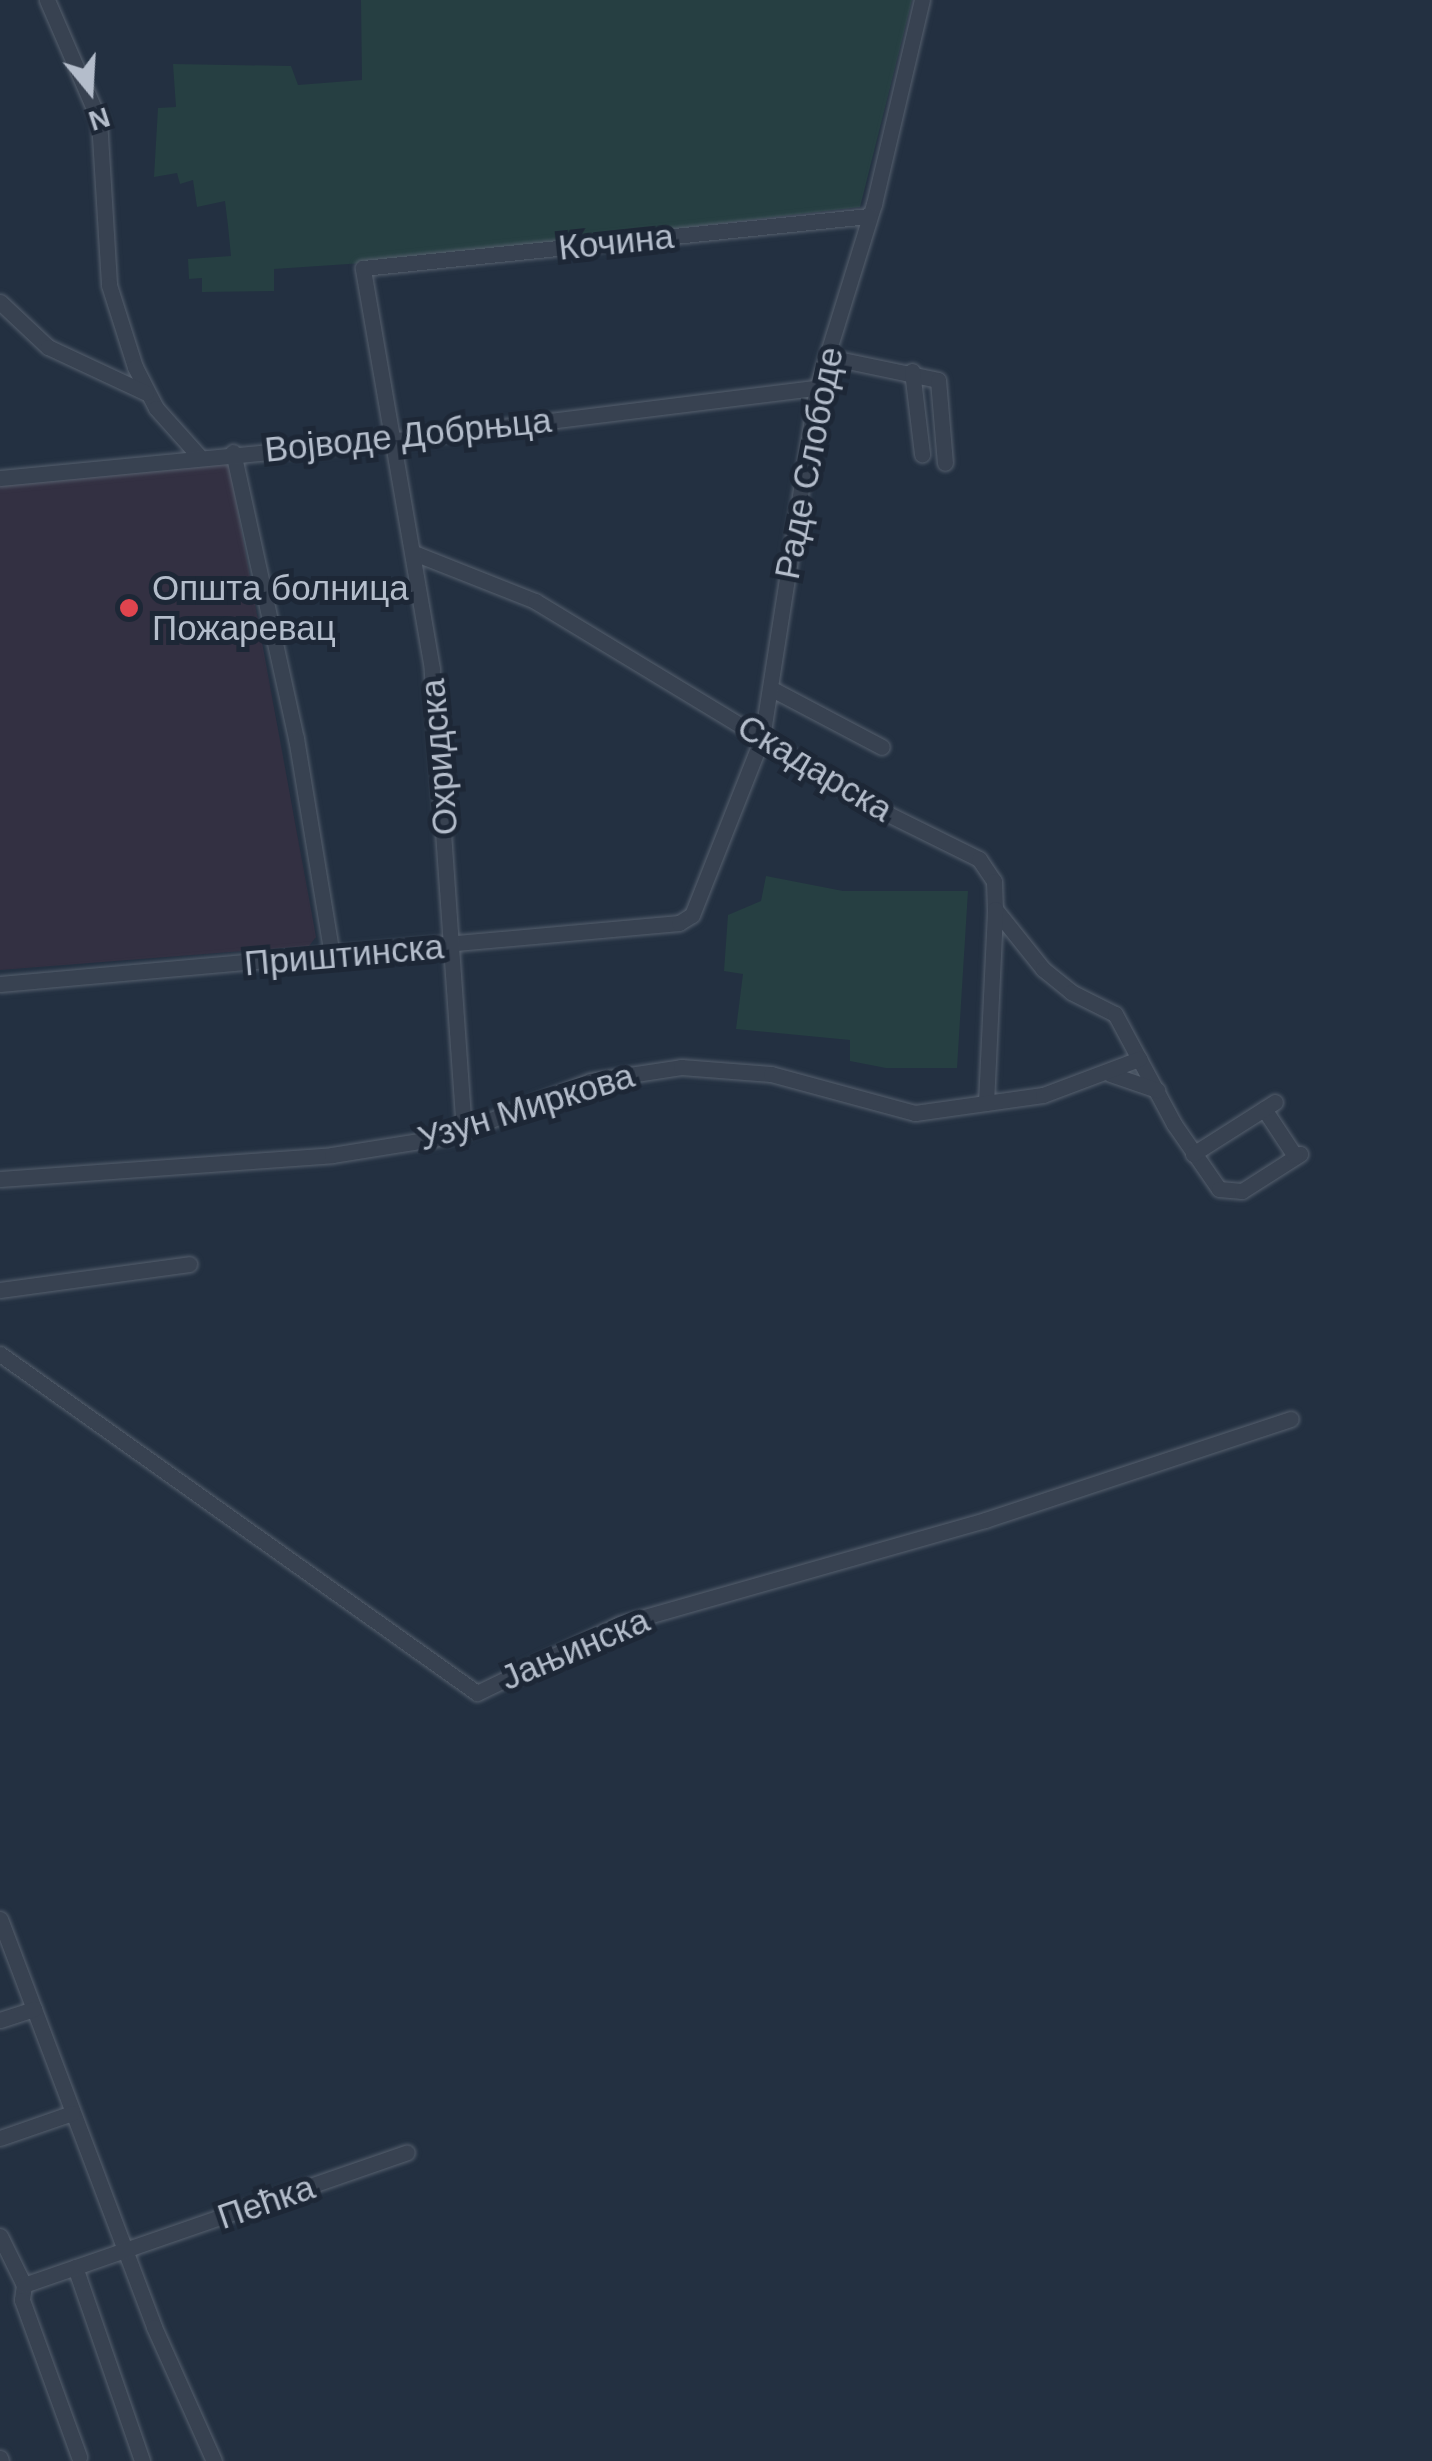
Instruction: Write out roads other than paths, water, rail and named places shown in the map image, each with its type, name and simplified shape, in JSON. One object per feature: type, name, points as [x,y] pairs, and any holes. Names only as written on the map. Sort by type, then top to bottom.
[{"type":"street","points":[[47,0],[99,120],[109,286],[146,393],[199,456]]},
{"type":"street","name":"Раде Слободе","points":[[687,920],[762,738],[816,388],[870,216],[922,0]]},
{"type":"street","name":"Кочина","points":[[363,268],[870,216]]},
{"type":"street","name":"Охридска","points":[[363,268],[397,440],[432,669],[464,1132]]},
{"type":"street","points":[[0,302],[48,347],[146,393]]},
{"type":"street","points":[[828,357],[938,380],[945,464]]},
{"type":"street","points":[[912,372],[922,454]]},
{"type":"street","name":"Војводе Добрњца","points":[[0,478],[233,452],[397,440],[816,388]]},
{"type":"street","points":[[233,452],[296,738],[332,956]]},
{"type":"street","name":"Скадарска","points":[[414,553],[535,601],[884,812],[979,858],[992,874],[995,908],[1060,985],[1116,1014],[1193,1154],[1220,1189],[1231,1193],[1298,1155],[1269,1105],[1193,1154]]},
{"type":"street","points":[[772,689],[882,747]]},
{"type":"street","points":[[986,1103],[995,908]]},
{"type":"street","name":"Приштинска","points":[[0,984],[449,946],[687,920]]},
{"type":"street","name":"Узун Миркова","points":[[0,1180],[332,1156],[464,1132],[590,1081],[681,1067],[771,1074],[915,1112],[986,1103],[1110,1074],[1139,1058]]},
{"type":"street","points":[[1110,1074],[1157,1090]]},
{"type":"street","points":[[0,1290],[189,1264]]},
{"type":"street","name":"Јањинска","points":[[0,1354],[477,1692],[620,1624],[985,1520],[1291,1419]]},
{"type":"street","points":[[0,1918],[124,2252],[214,2461]]},
{"type":"street","points":[[0,2020],[34,2008]]},
{"type":"street","points":[[0,2138],[72,2112]]},
{"type":"street","name":"Пећка","points":[[24,2286],[407,2152]]},
{"type":"street","points":[[0,2236],[24,2286],[22,2300],[79,2457]]},
{"type":"street","points":[[75,2267],[142,2461]]},
{"type":"place","name":"Општа болница Пожаревац","points":[[129,608]]}]
